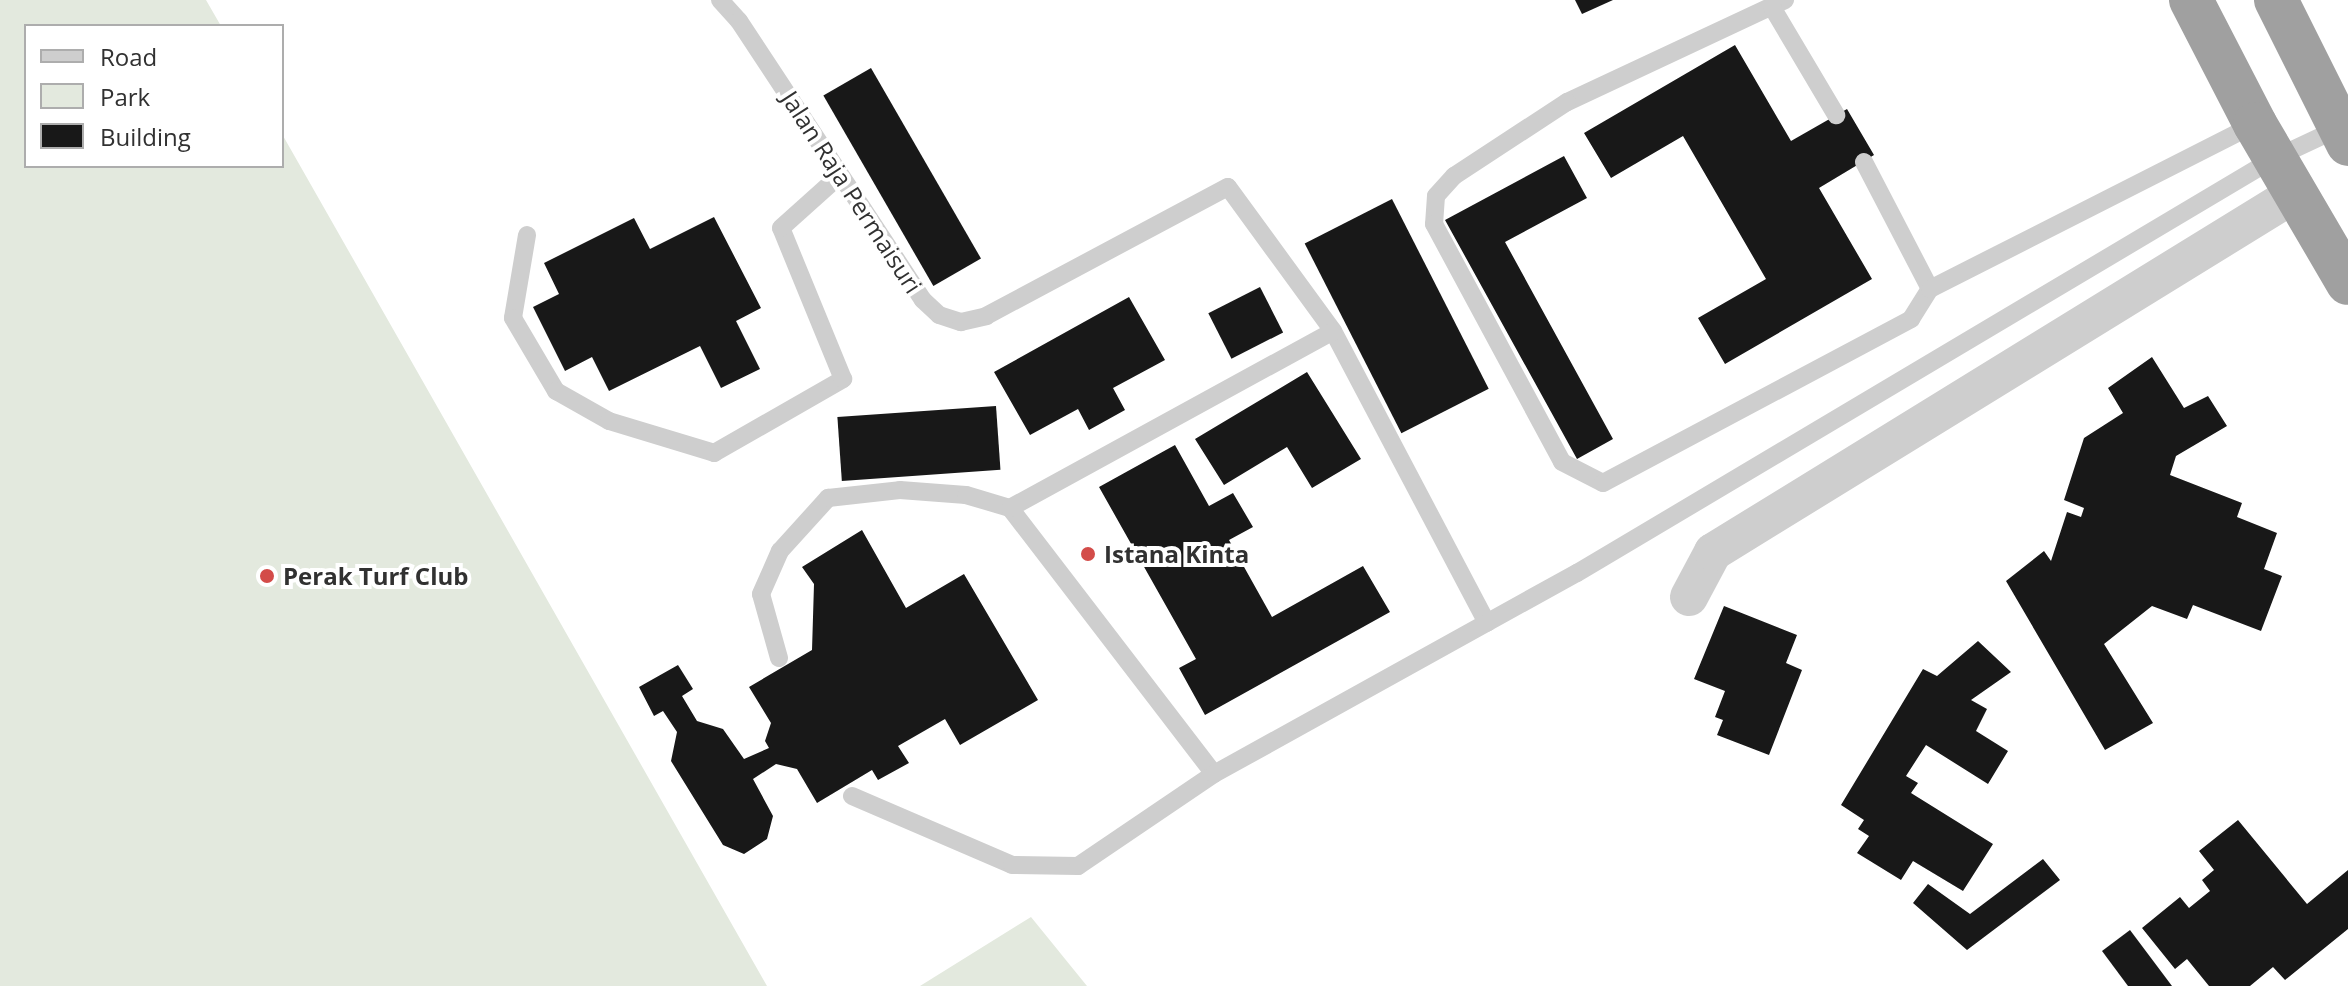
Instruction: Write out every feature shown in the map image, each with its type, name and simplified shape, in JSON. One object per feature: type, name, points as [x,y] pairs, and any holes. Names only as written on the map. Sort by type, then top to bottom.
[{"type":"highway","points":[[2191,0],[2275,159],[2348,283]]},
{"type":"highway","points":[[2276,0],[2343,136]]},
{"type":"street","points":[[1689,597],[1713,552],[2275,159]]},
{"type":"lane","name":"Jalan Raja Permaisuri","points":[[720,0],[739,21],[923,300],[939,315],[961,322],[986,316],[1228,187],[1333,331]]},
{"type":"lane","points":[[1836,115],[1779,4],[1567,102],[1454,176],[1436,196],[1434,224],[1562,462],[1603,483],[1911,319],[1930,289],[2343,136]]},
{"type":"lane","points":[[852,796],[1012,865],[1078,866],[1214,774],[1487,623],[2275,159]]},
{"type":"lane","points":[[1864,162],[1930,289]]},
{"type":"lane","points":[[527,235],[513,318],[556,391],[609,421],[714,453],[843,379],[781,228],[840,175]]},
{"type":"lane","points":[[1010,508],[1333,331],[1487,623]]},
{"type":"lane","points":[[779,658],[761,594],[780,551],[828,498],[900,490],[966,495],[1010,508],[1214,774]]},
{"type":"green space","name":"Perak Turf Club","points":[[0,0],[206,0],[220,24],[24,24],[24,168],[284,168],[284,138],[767,986],[0,986]]},
{"type":"green space","points":[[1031,917],[1087,986],[920,986]]},
{"type":"building","points":[[1575,0],[1613,0],[1582,14]]},
{"type":"building","points":[[1735,45],[1791,141],[1847,109],[1874,155],[1819,188],[1872,279],[1725,364],[1698,318],[1766,279],[1683,136],[1611,178],[1584,133]]},
{"type":"building","points":[[871,68],[981,259],[933,286],[823,96]]},
{"type":"building","points":[[1564,156],[1587,198],[1505,242],[1613,439],[1577,459],[1445,220]]},
{"type":"building","points":[[1392,199],[1489,389],[1401,433],[1305,243]]},
{"type":"building","points":[[714,217],[761,308],[736,321],[760,369],[721,388],[700,346],[609,391],[592,357],[565,371],[533,307],[559,294],[544,263],[634,218],[650,249]]},
{"type":"building","points":[[1260,287],[1283,332],[1231,359],[1208,313]]},
{"type":"building","points":[[1129,297],[1165,360],[1113,388],[1125,410],[1089,430],[1078,409],[1030,435],[994,372]]},
{"type":"building","points":[[2152,357],[2184,408],[2208,396],[2227,426],[2176,456],[2170,475],[2242,503],[2237,517],[2277,533],[2264,569],[2282,576],[2261,631],[2193,605],[2187,619],[2152,606],[2104,644],[2153,723],[2105,750],[2006,581],[2044,551],[2051,561],[2067,512],[2081,517],[2084,508],[2064,500],[2084,438],[2123,413],[2108,388]]},
{"type":"building","points":[[1307,372],[1361,459],[1312,488],[1287,447],[1224,485],[1195,439]]},
{"type":"building","points":[[996,406],[1000,470],[842,481],[837,417]]},
{"type":"building","points":[[1175,445],[1209,506],[1233,493],[1253,527],[1229,540],[1272,617],[1363,566],[1390,612],[1205,715],[1179,668],[1196,659],[1099,487]]},
{"type":"building","points":[[862,530],[906,608],[964,574],[1038,700],[960,745],[945,719],[898,746],[909,763],[878,780],[872,770],[817,803],[797,769],[776,764],[753,779],[773,816],[767,839],[744,854],[723,845],[671,761],[677,732],[663,711],[654,716],[639,687],[678,665],[693,689],[682,696],[697,721],[723,729],[744,759],[769,748],[765,741],[771,723],[749,687],[812,650],[814,584],[802,567]]},
{"type":"building","points":[[1724,606],[1797,635],[1786,663],[1802,670],[1769,755],[1717,735],[1723,720],[1715,717],[1725,691],[1694,679]]},
{"type":"building","points":[[1978,641],[2011,672],[1971,700],[1987,709],[1976,731],[2008,751],[1988,784],[1926,745],[1906,776],[1918,783],[1911,793],[1993,844],[1963,891],[1913,861],[1901,880],[1857,853],[1869,836],[1858,829],[1864,820],[1841,805],[1923,669],[1937,676]]},
{"type":"building","points":[[2238,820],[2307,904],[2348,870],[2348,929],[2285,980],[2273,967],[2250,986],[2209,986],[2187,959],[2175,969],[2142,928],[2180,897],[2189,908],[2210,891],[2202,880],[2214,870],[2199,851]]},
{"type":"building","points":[[2043,859],[2060,880],[1967,950],[1913,903],[1928,884],[1970,914]]},
{"type":"building","points":[[2130,930],[2172,986],[2128,986],[2102,951]]},
{"type":"place","name":"Istana Kinta","points":[[1088,554]]},
{"type":"place","name":"Perak Turf Club","points":[[267,576]]}]
